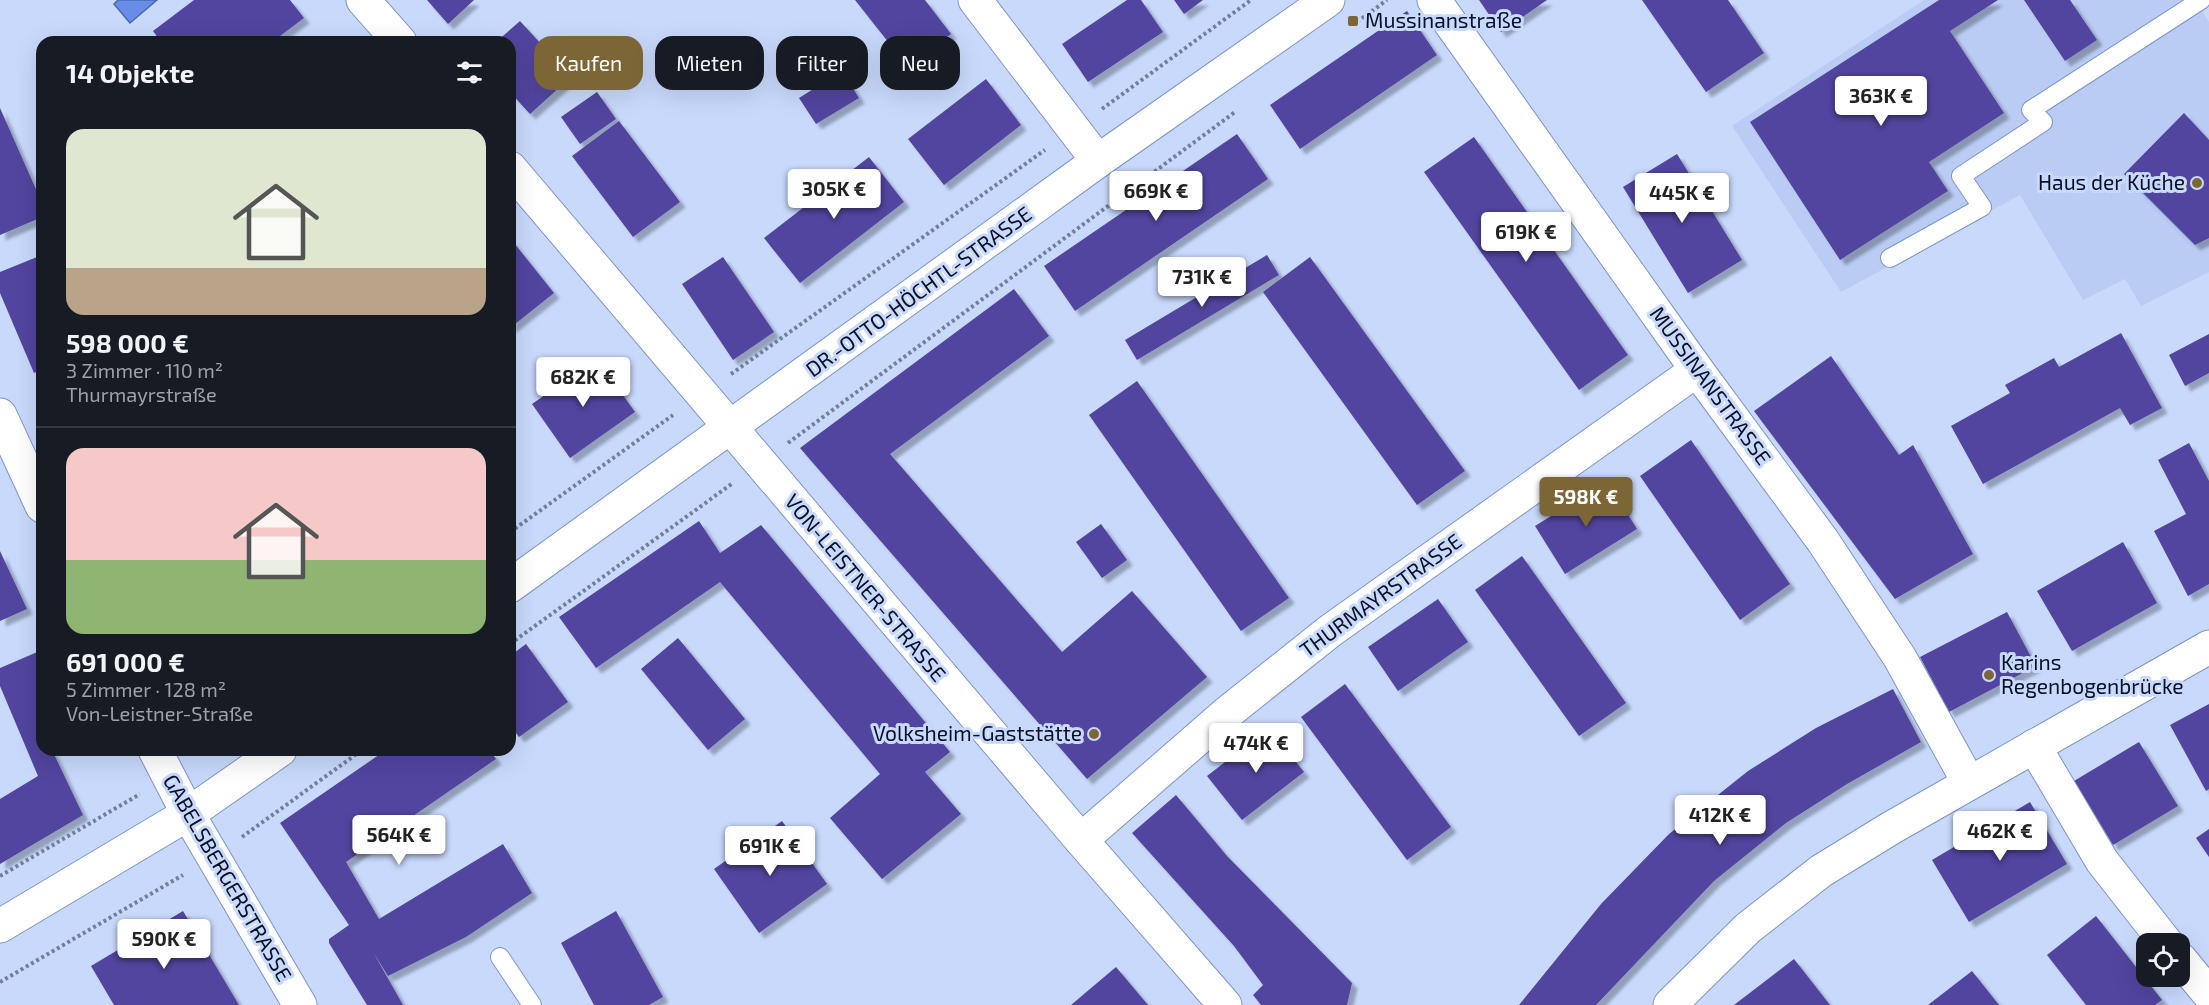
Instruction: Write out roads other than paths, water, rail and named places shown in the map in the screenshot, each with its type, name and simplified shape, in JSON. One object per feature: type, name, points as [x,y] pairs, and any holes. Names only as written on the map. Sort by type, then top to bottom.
[{"type":"street","points":[[363,0],[395,36]]},
{"type":"street","points":[[975,0],[1098,161]]},
{"type":"street","name":"DR.-OTTO-HÖCHTL-STRASSE","points":[[516,582],[731,429],[1098,161],[1328,0]]},
{"type":"street","name":"MUSSINANSTRASSE","points":[[1434,0],[1864,602],[1900,658],[1969,783]]},
{"type":"street","name":"VON-LEISTNER-STRASSE","points":[[516,175],[1081,840],[1225,1005]]},
{"type":"street","name":"THURMAYRSTRASSE","points":[[1081,840],[1227,713],[1330,631],[1697,370]]},
{"type":"street","points":[[0,415],[36,493]]},
{"type":"street","points":[[1670,1005],[1748,928],[1821,871],[1969,783],[2209,647]]},
{"type":"street","points":[[2034,746],[2102,861],[2158,933]]},
{"type":"street","points":[[0,926],[188,814],[271,756]]},
{"type":"street","name":"GABELSBERGERSTRASSE","points":[[161,763],[188,814],[300,1005]]},
{"type":"street","points":[[2190,970],[2209,994]]},
{"type":"lane","points":[[1890,258],[1982,207],[1961,176],[2043,122],[2031,110],[2200,0]]},
{"type":"lane","points":[[500,957],[532,1005]]},
{"type":"water","points":[[118,0],[157,0],[130,23],[114,4]]},
{"type":"place","name":"Mussinanstraße","points":[[1353,21]]},
{"type":"place","name":"Haus der Küche","points":[[2197,183]]},
{"type":"place","name":"Karins Regenbogenbrücke","points":[[1989,675]]},
{"type":"place","name":"Volksheim-Gaststätte","points":[[1094,734]]}]
